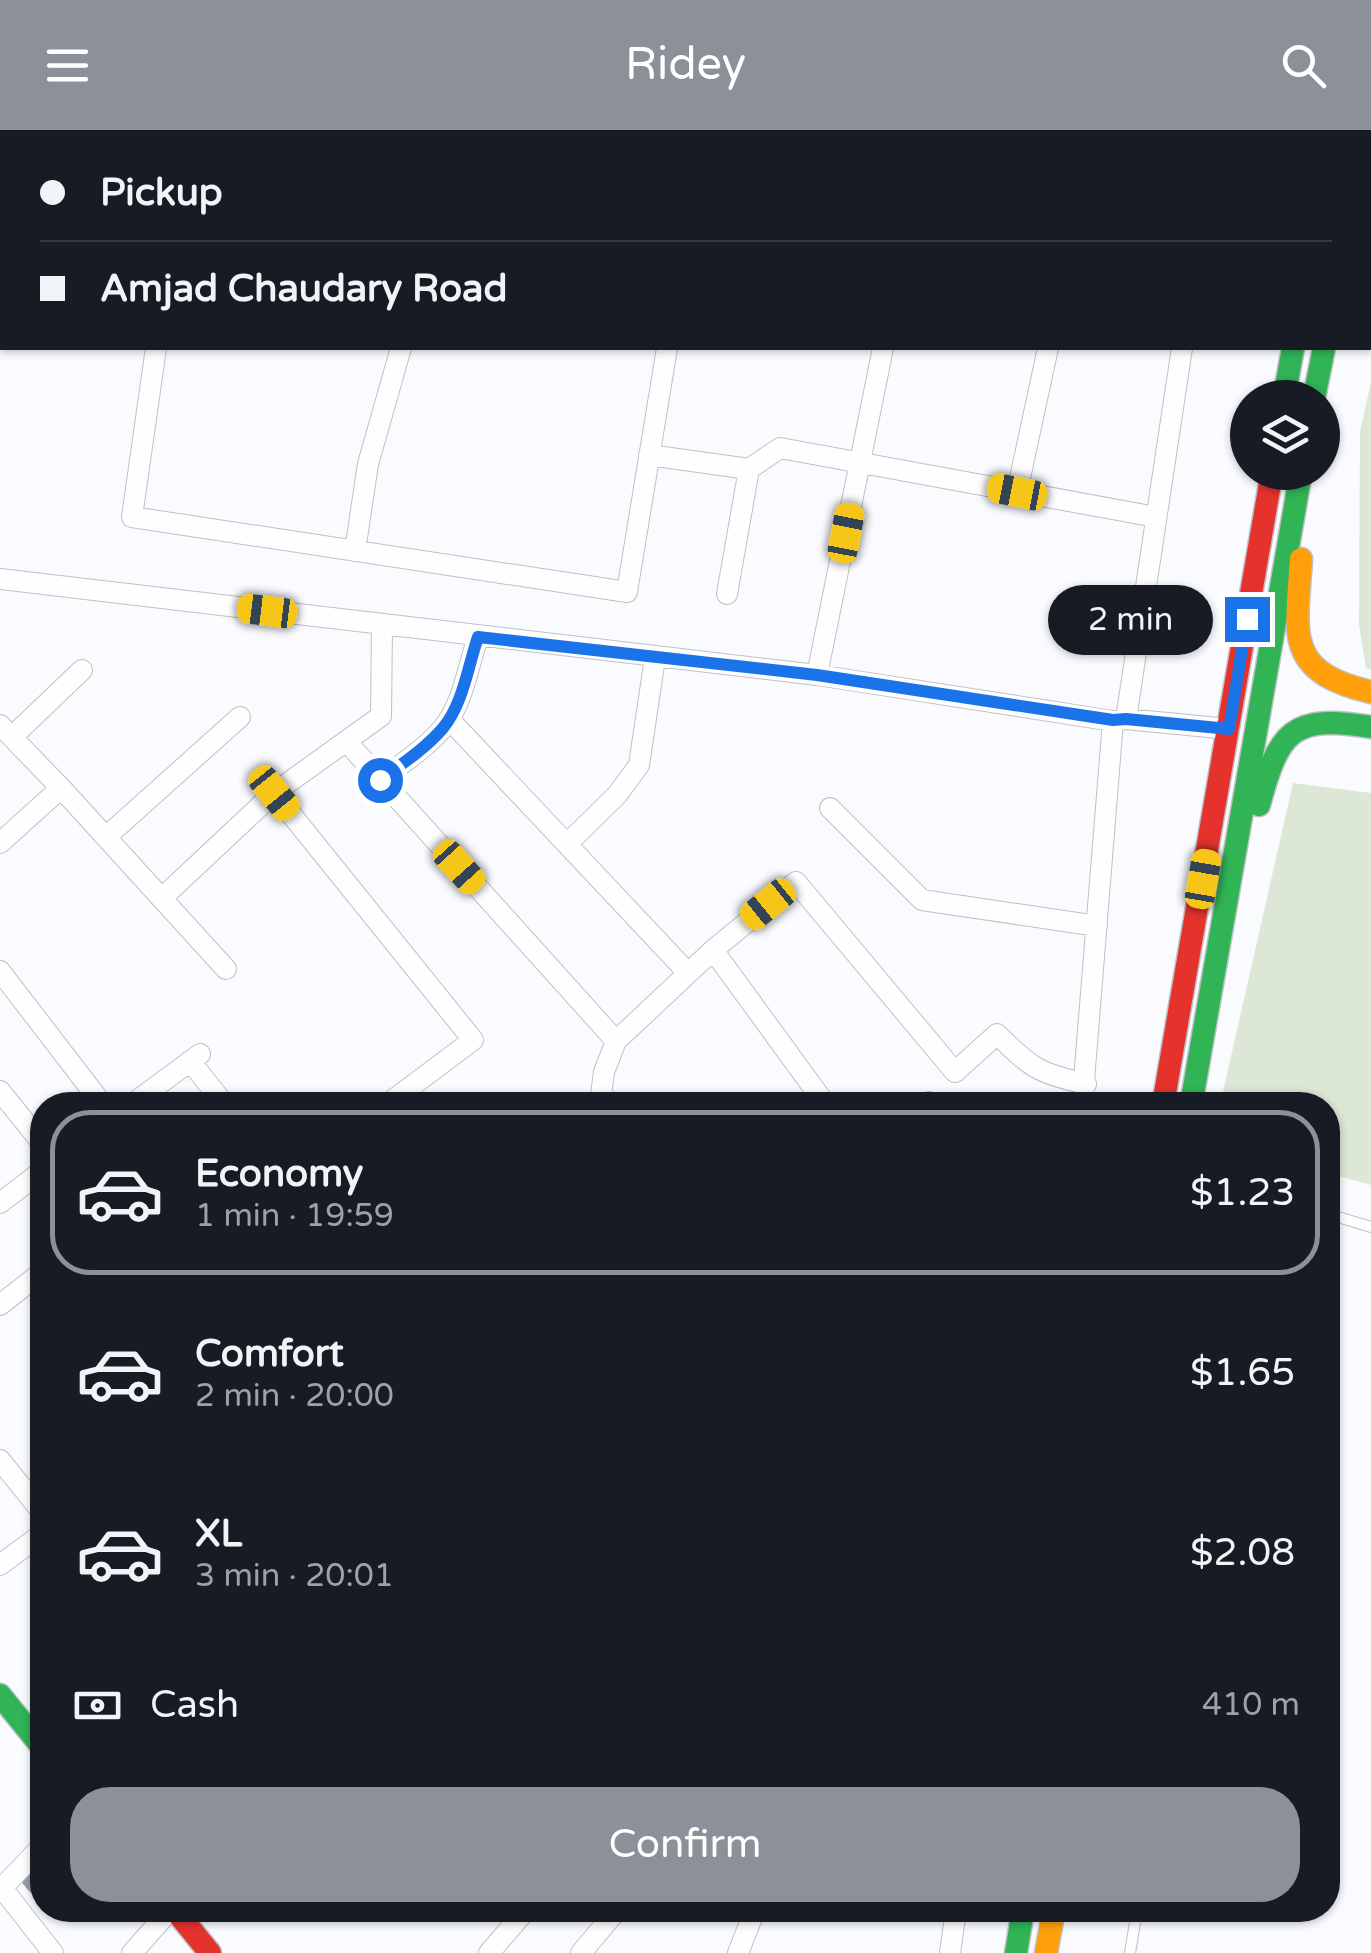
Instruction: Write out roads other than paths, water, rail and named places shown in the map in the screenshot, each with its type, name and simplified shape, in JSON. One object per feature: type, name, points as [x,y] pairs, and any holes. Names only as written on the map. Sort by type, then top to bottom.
[{"type":"main road","points":[[1287,380],[1293,350]]},
{"type":"main road","points":[[1318,380],[1324,350]]},
{"type":"main road","points":[[1166,1092],[1269,490]]},
{"type":"main road","points":[[1193,1092],[1301,490]]},
{"type":"main road","points":[[1303,490],[1299,648],[1308,664],[1325,680],[1371,692]]},
{"type":"main road","points":[[1211,988],[1271,761],[1282,742],[1314,722],[1328,720],[1371,727]]},
{"type":"main road","points":[[0,1695],[30,1732]]},
{"type":"main road","points":[[183,1922],[210,1953]]},
{"type":"main road","points":[[1016,1953],[1021,1922]]},
{"type":"main road","points":[[1046,1953],[1052,1922]]},
{"type":"street","points":[[156,350],[132,517],[626,592],[668,350]]},
{"type":"street","points":[[356,551],[368,464],[400,350]]},
{"type":"street","points":[[817,675],[883,350]]},
{"type":"street","points":[[1017,492],[1048,350]]},
{"type":"street","points":[[1084,1092],[1119,720],[1182,350]]},
{"type":"street","points":[[649,455],[749,469],[780,448],[1156,517]]},
{"type":"street","points":[[727,594],[749,469]]},
{"type":"street","points":[[0,579],[817,675],[1119,720],[1229,729]]},
{"type":"street","points":[[162,898],[274,793],[381,716],[382,625]]},
{"type":"street","points":[[380,780],[418,752],[449,719],[478,637]]},
{"type":"street","points":[[567,844],[617,795],[639,765],[655,658]]},
{"type":"street","points":[[82,670],[6,731],[226,969]]},
{"type":"street","points":[[106,838],[240,717]]},
{"type":"street","points":[[449,719],[688,973]]},
{"type":"street","points":[[346,741],[616,1041]]},
{"type":"street","points":[[0,843],[61,788]]},
{"type":"street","points":[[274,793],[473,1040],[406,1092]]},
{"type":"street","points":[[830,808],[922,900],[1097,926]]},
{"type":"street","points":[[601,1092],[616,1041],[712,950],[796,882],[955,1072],[997,1034],[1028,1065],[1078,1092]]},
{"type":"street","points":[[712,950],[816,1092]]},
{"type":"street","points":[[0,971],[93,1092]]},
{"type":"street","points":[[149,1092],[195,1058],[217,1092]]},
{"type":"street","points":[[0,1091],[30,1128]]},
{"type":"street","points":[[0,1203],[30,1180]]},
{"type":"street","points":[[0,1305],[30,1281]]},
{"type":"street","points":[[0,1460],[30,1497]]},
{"type":"street","points":[[0,1565],[30,1543]]},
{"type":"street","points":[[30,1858],[1,1887],[53,1953]]},
{"type":"street","points":[[132,1953],[162,1922]]},
{"type":"street","points":[[488,1953],[515,1922]]},
{"type":"street","points":[[581,1953],[607,1922]]},
{"type":"street","points":[[738,1953],[750,1922]]},
{"type":"street","points":[[950,1953],[954,1922]]},
{"type":"lane","points":[[1340,1218],[1371,1227]]},
{"type":"lane","points":[[1130,1953],[1135,1922]]}]
